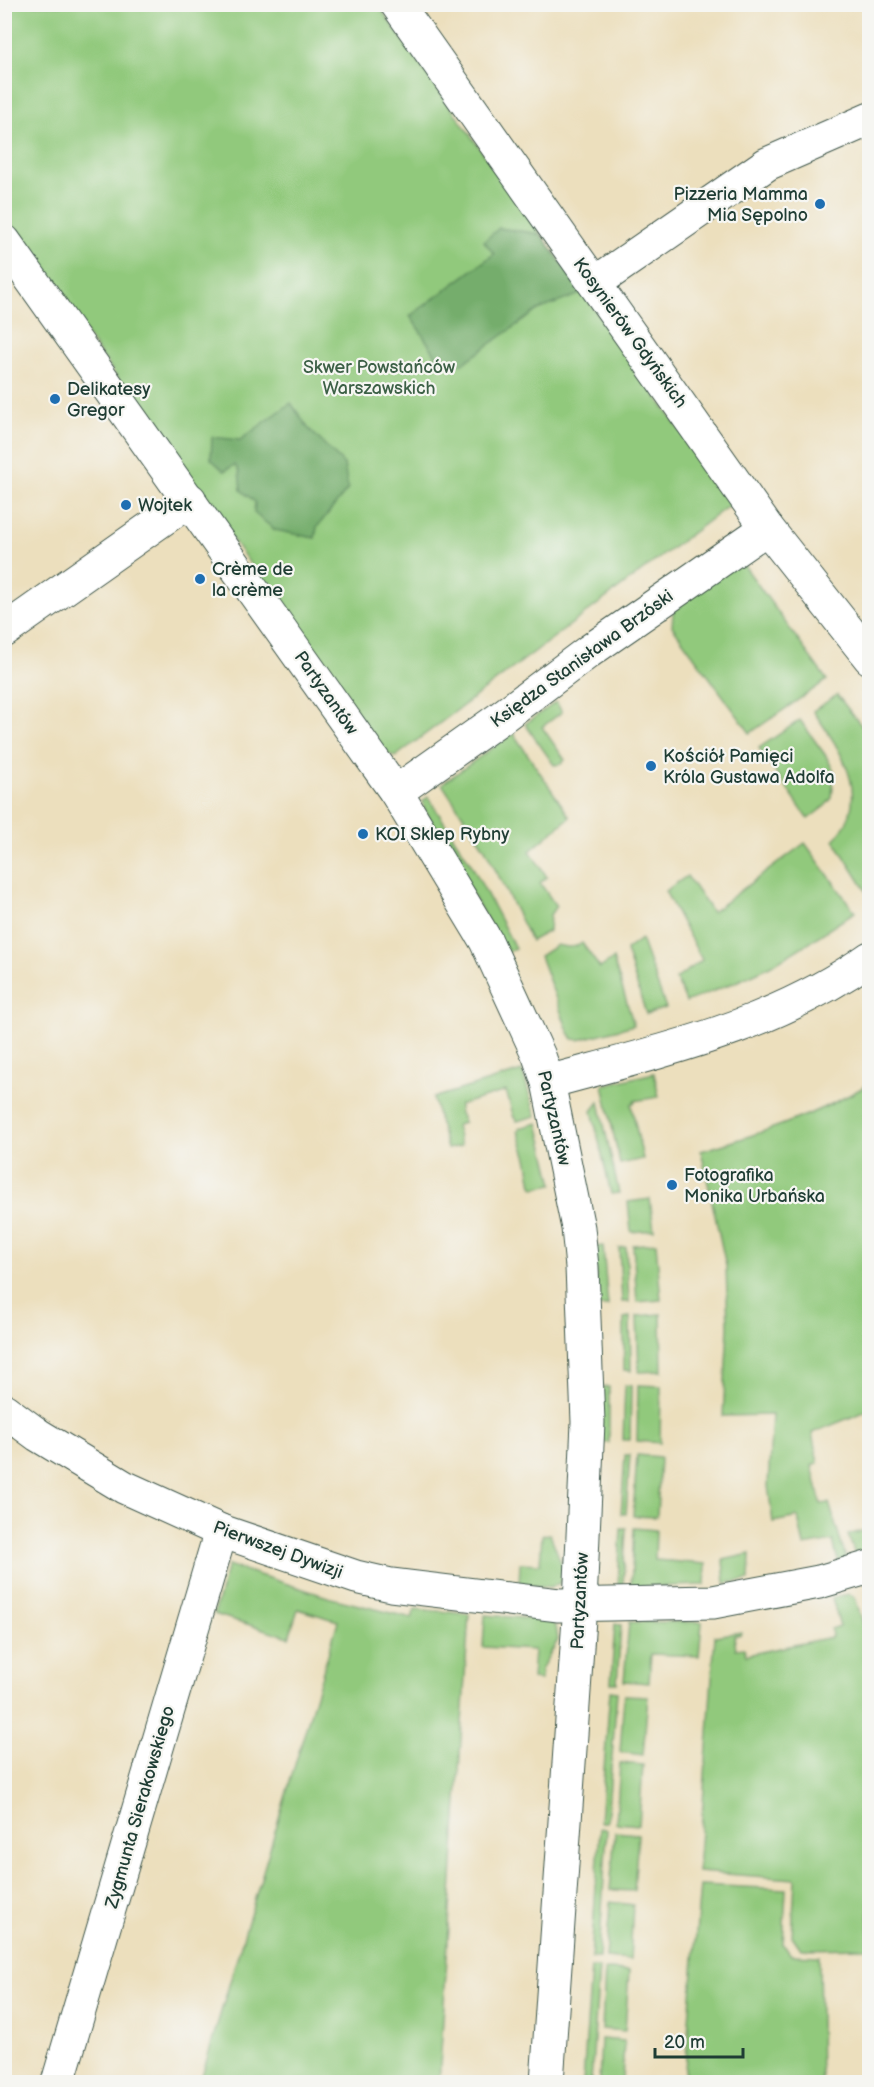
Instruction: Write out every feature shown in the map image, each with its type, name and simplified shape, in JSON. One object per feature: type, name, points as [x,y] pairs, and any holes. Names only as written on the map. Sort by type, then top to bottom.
[{"type":"street","name":"Kosynierów Gdyńskich","points":[[397,4],[767,528],[870,658]]},
{"type":"street","points":[[595,283],[767,164],[870,119]]},
{"type":"street","name":"Partyzantów","points":[[4,241],[396,792],[486,941],[539,1056],[548,1082],[578,1228],[582,1267],[588,1422],[580,1604],[548,2082]]},
{"type":"street","points":[[4,631],[190,500]]},
{"type":"street","name":"Księdza Stanisława Brzóski","points":[[396,792],[588,652],[767,528]]},
{"type":"street","points":[[548,1082],[679,1047],[732,1030],[802,998],[848,974],[870,958]]},
{"type":"street","name":"Pierwszej Dywizji","points":[[4,1410],[38,1435],[124,1487],[221,1531],[356,1577],[391,1585],[559,1605],[713,1602],[819,1582],[870,1567]]},
{"type":"street","name":"Zygmunta Sierakowskiego","points":[[58,2082],[221,1531]]},
{"type":"green space","name":"Skwer Powstańców Warszawskich","points":[[4,5],[378,5],[732,503],[395,757],[384,752],[5,220]]},
{"type":"green space","points":[[499,228],[541,234],[583,293],[538,310],[462,364],[439,360],[410,316],[494,254],[484,241]]},
{"type":"green space","points":[[291,403],[308,428],[344,464],[348,489],[317,527],[315,538],[275,530],[254,513],[255,502],[241,490],[239,472],[235,465],[224,471],[211,459],[212,437],[240,440]]},
{"type":"green space","points":[[738,557],[827,680],[750,733],[672,626],[674,601]]},
{"type":"green space","points":[[837,695],[869,735],[869,896],[834,840],[846,824],[852,808],[852,791],[849,774],[842,758],[813,711]]},
{"type":"green space","points":[[556,702],[562,712],[542,727],[565,760],[561,764],[554,765],[525,724]]},
{"type":"green space","points":[[800,720],[826,756],[834,772],[832,798],[808,819],[759,748]]},
{"type":"green space","points":[[513,733],[570,817],[530,851],[547,877],[540,883],[556,906],[550,915],[549,931],[531,941],[485,849],[442,784]]},
{"type":"green space","points":[[428,797],[471,864],[515,948],[506,954],[424,808],[423,801]]},
{"type":"green space","points":[[805,843],[855,912],[768,967],[686,1002],[676,979],[702,960],[665,891],[687,876],[712,912]]},
{"type":"green space","points":[[641,939],[666,1008],[646,1014],[626,950]]},
{"type":"green space","points":[[582,943],[600,968],[613,959],[634,1025],[579,1040],[573,1039],[540,956],[557,945],[573,947]]},
{"type":"green space","points":[[522,1071],[536,1116],[517,1121],[506,1091],[459,1105],[464,1122],[456,1126],[461,1146],[447,1149],[433,1098]]},
{"type":"green space","points":[[654,1073],[659,1097],[634,1101],[631,1104],[643,1159],[620,1164],[603,1085]]},
{"type":"green space","points":[[869,1084],[869,1410],[812,1433],[818,1463],[812,1466],[821,1504],[829,1503],[846,1558],[838,1561],[833,1541],[804,1546],[798,1517],[773,1522],[768,1486],[772,1415],[723,1416],[728,1327],[726,1266],[701,1151],[787,1123]]},
{"type":"green space","points":[[599,1102],[619,1193],[611,1194],[592,1111]]},
{"type":"green space","points":[[538,1123],[553,1184],[534,1188],[518,1131],[519,1128]]},
{"type":"green space","points":[[650,1199],[654,1230],[631,1232],[628,1202]]},
{"type":"green space","points":[[656,1243],[661,1300],[637,1302],[633,1245]]},
{"type":"green space","points":[[603,1246],[608,1306],[598,1306],[594,1247]]},
{"type":"green space","points":[[626,1247],[629,1302],[622,1302],[619,1248]]},
{"type":"green space","points":[[661,1314],[662,1371],[639,1372],[637,1316]]},
{"type":"green space","points":[[630,1317],[631,1371],[624,1370],[624,1318]]},
{"type":"green space","points":[[625,1385],[631,1386],[630,1440],[623,1440]]},
{"type":"green space","points":[[638,1385],[661,1386],[660,1443],[637,1441]]},
{"type":"green space","points":[[603,1387],[609,1387],[609,1443],[600,1442]]},
{"type":"green space","points":[[625,1455],[630,1455],[626,1514],[621,1514]]},
{"type":"green space","points":[[637,1455],[660,1457],[657,1516],[655,1517],[633,1516]]},
{"type":"green space","points":[[621,1528],[626,1528],[623,1585],[618,1585]]},
{"type":"green space","points":[[634,1528],[656,1530],[655,1560],[706,1564],[705,1585],[631,1587]]},
{"type":"green space","points":[[869,1529],[869,1549],[855,1555],[848,1535]]},
{"type":"green space","points":[[550,1534],[563,1567],[560,1583],[551,1587],[519,1584],[520,1563],[540,1564],[542,1535]]},
{"type":"green space","points":[[750,1554],[749,1580],[725,1583],[723,1560]]},
{"type":"green space","points":[[228,1565],[331,1598],[412,1618],[415,1609],[469,1614],[439,2082],[200,2082],[338,1621],[298,1609],[289,1637],[214,1614]]},
{"type":"green space","points":[[849,1594],[855,1597],[870,1647],[869,1948],[801,1949],[792,1936],[795,1879],[698,1872],[715,1636],[741,1632],[734,1636],[736,1649],[744,1648],[746,1655],[832,1637],[831,1629],[840,1626],[832,1598]]},
{"type":"green space","points":[[485,1615],[548,1620],[556,1626],[558,1640],[541,1669],[541,1680],[532,1679],[534,1650],[483,1647]]},
{"type":"green space","points":[[629,1622],[702,1622],[699,1656],[651,1654],[649,1683],[624,1681]]},
{"type":"green space","points":[[615,1624],[621,1625],[617,1683],[611,1683]]},
{"type":"green space","points":[[610,1691],[617,1692],[607,1822],[600,1822]]},
{"type":"green space","points":[[624,1695],[648,1696],[643,1755],[620,1752]]},
{"type":"green space","points":[[620,1763],[643,1765],[639,1825],[616,1823]]},
{"type":"green space","points":[[600,1828],[607,1829],[599,1958],[591,1958]]},
{"type":"green space","points":[[615,1832],[638,1834],[634,1891],[610,1890]]},
{"type":"green space","points":[[700,1885],[786,1889],[783,1944],[791,1955],[819,1956],[821,2082],[684,2082]]},
{"type":"green space","points":[[610,1902],[633,1905],[630,1960],[606,1958]]},
{"type":"green space","points":[[591,1968],[599,1968],[591,2082],[583,2082]]},
{"type":"green space","points":[[605,1970],[629,1971],[625,2031],[602,2029]]},
{"type":"green space","points":[[601,2039],[624,2041],[622,2082],[599,2082]]},
{"type":"place","name":"Pizzeria Mamma Mia Sępolno","points":[[820,204]]},
{"type":"place","name":"Delikatesy Gregor","points":[[55,399]]},
{"type":"place","name":"Wojtek","points":[[126,505]]},
{"type":"place","name":"Crème de la crème","points":[[200,579]]},
{"type":"place","name":"Kościół Pamięci Króla Gustawa Adolfa","points":[[651,766]]},
{"type":"place","name":"KOI Sklep Rybny","points":[[363,834]]},
{"type":"place","name":"Fotografika Monika Urbańska","points":[[672,1185]]}]
